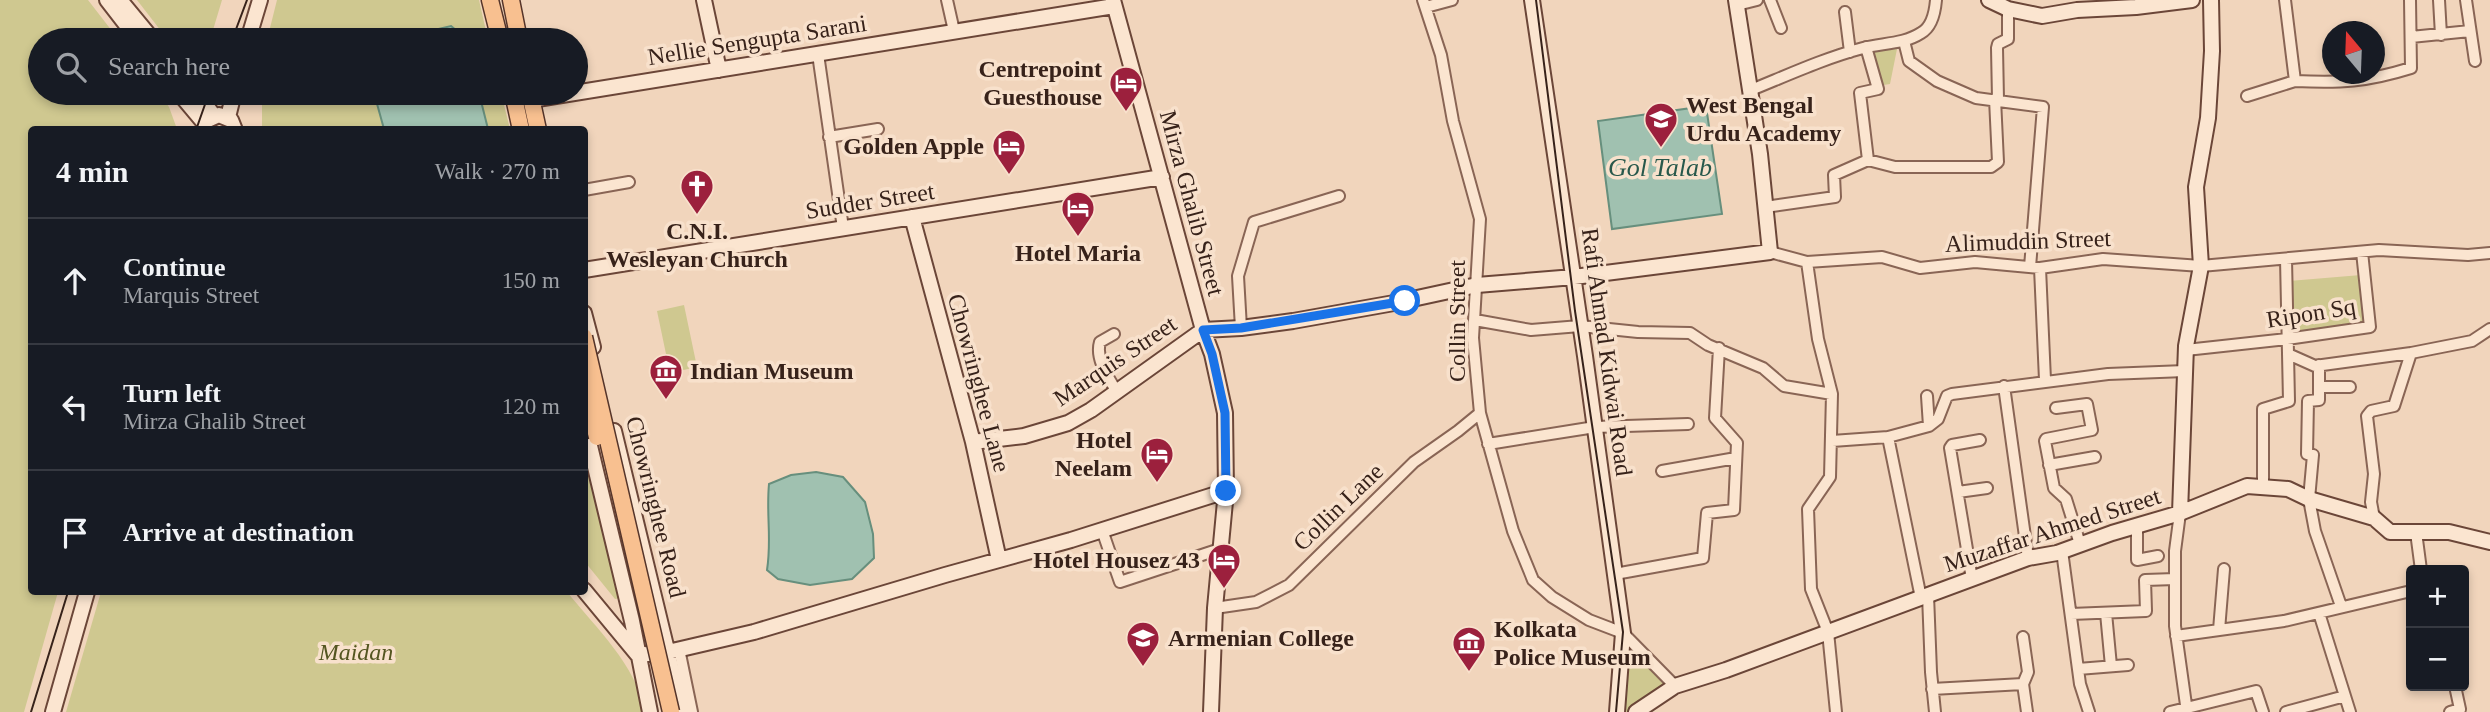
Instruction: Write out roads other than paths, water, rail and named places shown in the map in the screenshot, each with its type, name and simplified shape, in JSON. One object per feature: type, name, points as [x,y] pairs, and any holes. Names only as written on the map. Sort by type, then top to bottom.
[{"type":"main road","points":[[491,0],[497,28]]},
{"type":"main road","points":[[511,0],[517,28]]},
{"type":"main road","points":[[519,105],[529,126]]},
{"type":"main road","points":[[529,126],[530,105]]},
{"type":"main road","points":[[588,354],[671,712]]},
{"type":"main road","points":[[588,402],[661,712]]},
{"type":"street","points":[[107,0],[129,28]]},
{"type":"street","points":[[120,0],[143,28]]},
{"type":"street","points":[[252,28],[260,0]]},
{"type":"street","points":[[704,0],[719,70]]},
{"type":"street","points":[[947,0],[954,32]]},
{"type":"street","name":"Collin Street","points":[[1452,0],[1425,4],[1441,55],[1453,121],[1480,219],[1473,338],[1480,413],[1513,531],[1533,580],[1552,597],[1589,620],[1623,633],[1675,686]]},
{"type":"street","name":"Rafi Ahmad Kidwai Road","points":[[1532,0],[1623,633],[1617,712]]},
{"type":"street","points":[[1757,0],[1736,3],[1751,90],[1770,252]]},
{"type":"street","points":[[1770,0],[1781,28]]},
{"type":"street","points":[[1751,90],[1850,52],[1904,41],[1924,32],[1935,15],[1936,0]]},
{"type":"street","points":[[1989,0],[2008,9],[2042,16],[2076,5],[2192,0]]},
{"type":"street","points":[[2187,710],[2176,636],[2175,579],[2186,350],[2201,266],[2196,187],[2208,118],[2211,0]]},
{"type":"street","points":[[2285,0],[2295,81]]},
{"type":"street","points":[[2247,96],[2295,81],[2345,83],[2379,78],[2411,68],[2410,0]]},
{"type":"street","points":[[2439,0],[2441,35]]},
{"type":"street","points":[[2466,0],[2474,61]]},
{"type":"street","name":"Nellie Sengupta Sarani","points":[[588,89],[954,32],[1113,3]]},
{"type":"street","name":"Mirza Ghalib Street","points":[[1113,3],[1203,330],[1212,354],[1225,413],[1226,491],[1215,608],[1212,712]]},
{"type":"street","points":[[1765,207],[1835,197],[1834,175],[1868,160],[1895,167],[1991,167],[1998,162],[1997,48],[1998,44],[2008,39],[2008,9]]},
{"type":"street","points":[[1845,12],[1850,52]]},
{"type":"street","points":[[2411,37],[2470,31]]},
{"type":"street","points":[[1904,41],[1909,61],[1937,81],[1976,98],[2043,107],[2035,268],[2045,380]]},
{"type":"street","points":[[1866,47],[1878,89],[1860,93],[1868,160]]},
{"type":"street","points":[[818,54],[843,228]]},
{"type":"street","points":[[194,105],[217,123]]},
{"type":"street","points":[[205,105],[217,123]]},
{"type":"street","points":[[217,123],[227,105]]},
{"type":"street","points":[[829,137],[878,129]]},
{"type":"street","name":"Sudder Street","points":[[588,269],[1162,177]]},
{"type":"street","points":[[588,189],[629,182]]},
{"type":"street","points":[[1241,328],[1238,276],[1254,222],[1339,197]]},
{"type":"street","name":"Chowringhee Lane","points":[[912,217],[973,442],[999,561]]},
{"type":"street","name":"Alimuddin Street","points":[[1572,277],[1770,252],[1807,262],[1882,257],[1920,268],[1975,262],[2035,268],[2104,259],[2201,266],[2379,250],[2468,255],[2490,253]]},
{"type":"street","name":"Ripon Sq","points":[[2186,350],[2370,327],[2362,252]]},
{"type":"street","points":[[2263,488],[2263,410],[2289,401],[2286,259]]},
{"type":"street","points":[[1807,262],[1818,339],[1832,394],[1830,477],[1808,509],[1811,589],[1828,632],[1836,712]]},
{"type":"street","name":"Marquis Street","points":[[973,442],[1024,436],[1068,423],[1090,411],[1203,330],[1241,328],[1394,303],[1477,285],[1572,277]]},
{"type":"street","points":[[1475,320],[1531,330],[1580,326],[1638,332],[1690,333],[1763,368],[1784,386],[1832,394]]},
{"type":"street","name":"Chowringhee Road","points":[[588,328],[673,650],[682,712]]},
{"type":"street","points":[[2288,354],[2319,365],[2411,354],[2472,341],[2490,329]]},
{"type":"street","points":[[1114,334],[1100,342],[1097,350],[1116,392]]},
{"type":"street","points":[[1615,574],[1703,558],[1707,513],[1734,510],[1737,443],[1714,418],[1719,348]]},
{"type":"street","points":[[2374,518],[2371,502],[2374,474],[2367,416],[2371,411],[2394,406],[2411,354]]},
{"type":"street","points":[[2319,365],[2319,400],[2308,401],[2307,454],[2313,455],[2309,499],[2315,531],[2341,606]]},
{"type":"street","points":[[1832,441],[1888,437],[1929,426],[1938,419],[1947,397],[1952,394],[2045,380],[2185,371]]},
{"type":"street","points":[[2004,386],[2028,558]]},
{"type":"street","points":[[2319,387],[2350,387]]},
{"type":"street","points":[[1927,396],[1929,426]]},
{"type":"street","points":[[2056,408],[2087,404],[2092,430],[2046,439],[2054,488],[2066,498],[2080,544]]},
{"type":"street","name":"Collin Lane","points":[[1215,608],[1256,602],[1289,585],[1414,462],[1480,413]]},
{"type":"street","points":[[1489,444],[1595,427],[1688,424]]},
{"type":"street","points":[[1888,437],[1924,596],[1935,712]]},
{"type":"street","name":"Chowringhee Road","points":[[588,438],[632,621],[650,712]]},
{"type":"street","points":[[1972,579],[1951,447],[1980,440]]},
{"type":"street","points":[[2049,466],[2095,457]]},
{"type":"street","points":[[1662,471],[1736,458]]},
{"type":"street","name":"Muzaffar Ahmed Street","points":[[1636,712],[1675,686],[1726,670],[2028,558],[2062,551],[2180,513],[2247,486],[2288,489],[2309,499],[2374,518],[2390,532],[2449,532],[2490,542]]},
{"type":"street","points":[[1958,492],[1987,488]]},
{"type":"street","points":[[588,595],[638,655],[673,650],[754,632],[1226,491]]},
{"type":"street","points":[[2137,525],[2137,560],[2158,556]]},
{"type":"street","points":[[1102,530],[1120,582],[1220,549]]},
{"type":"street","points":[[2416,532],[2420,565]]},
{"type":"street","points":[[2062,551],[2078,669],[2089,712]]},
{"type":"street","points":[[2219,630],[2224,569]]},
{"type":"street","points":[[2071,614],[2146,611],[2145,580],[2175,579]]},
{"type":"street","points":[[2176,636],[2319,613],[2406,592]]},
{"type":"street","points":[[53,712],[86,595]]},
{"type":"street","points":[[2106,613],[2111,666]]},
{"type":"street","points":[[2319,613],[2350,712]]},
{"type":"street","points":[[2023,637],[2028,672],[2023,684],[2027,712]]},
{"type":"street","points":[[673,650],[692,712]]},
{"type":"street","points":[[2078,669],[2128,665]]},
{"type":"street","points":[[1932,689],[2023,684]]},
{"type":"street","points":[[2170,712],[2256,691],[2263,712]]},
{"type":"street","points":[[2450,712],[2460,709],[2456,691]]},
{"type":"street","points":[[2286,712],[2345,696]]},
{"type":"water","points":[[377,105],[482,105],[487,126],[383,126]]},
{"type":"water","name":"Gol Talab","points":[[1706,106],[1722,214],[1612,229],[1598,121]]},
{"type":"water","points":[[816,472],[843,477],[865,502],[873,534],[874,558],[852,579],[810,585],[778,579],[767,570],[769,484],[791,475]]},
{"type":"tram line","points":[[236,28],[247,0]]},
{"type":"tram line","points":[[1536,0],[1575,311],[1623,632],[1616,712]]},
{"type":"tram line","points":[[197,126],[205,105]]},
{"type":"tram line","points":[[31,712],[67,595]]},
{"type":"place","name":"Centrepoint Guesthouse","points":[[1126,113]]},
{"type":"place","name":"West Bengal Urdu Academy","points":[[1661,149]]},
{"type":"place","name":"Golden Apple","points":[[1009,176]]},
{"type":"place","name":"C.N.I. Wesleyan Church","points":[[697,216]]},
{"type":"place","name":"Hotel Maria","points":[[1078,238]]},
{"type":"place","name":"Indian Museum","points":[[666,401]]},
{"type":"place","name":"Hotel Neelam","points":[[1157,484]]},
{"type":"place","name":"Hotel Housez 43","points":[[1224,590]]},
{"type":"place","name":"Armenian College","points":[[1143,668]]},
{"type":"place","name":"Kolkata Police Museum","points":[[1469,673]]},
{"type":"park label","name":"Maidan","points":[[356,652]]}]
